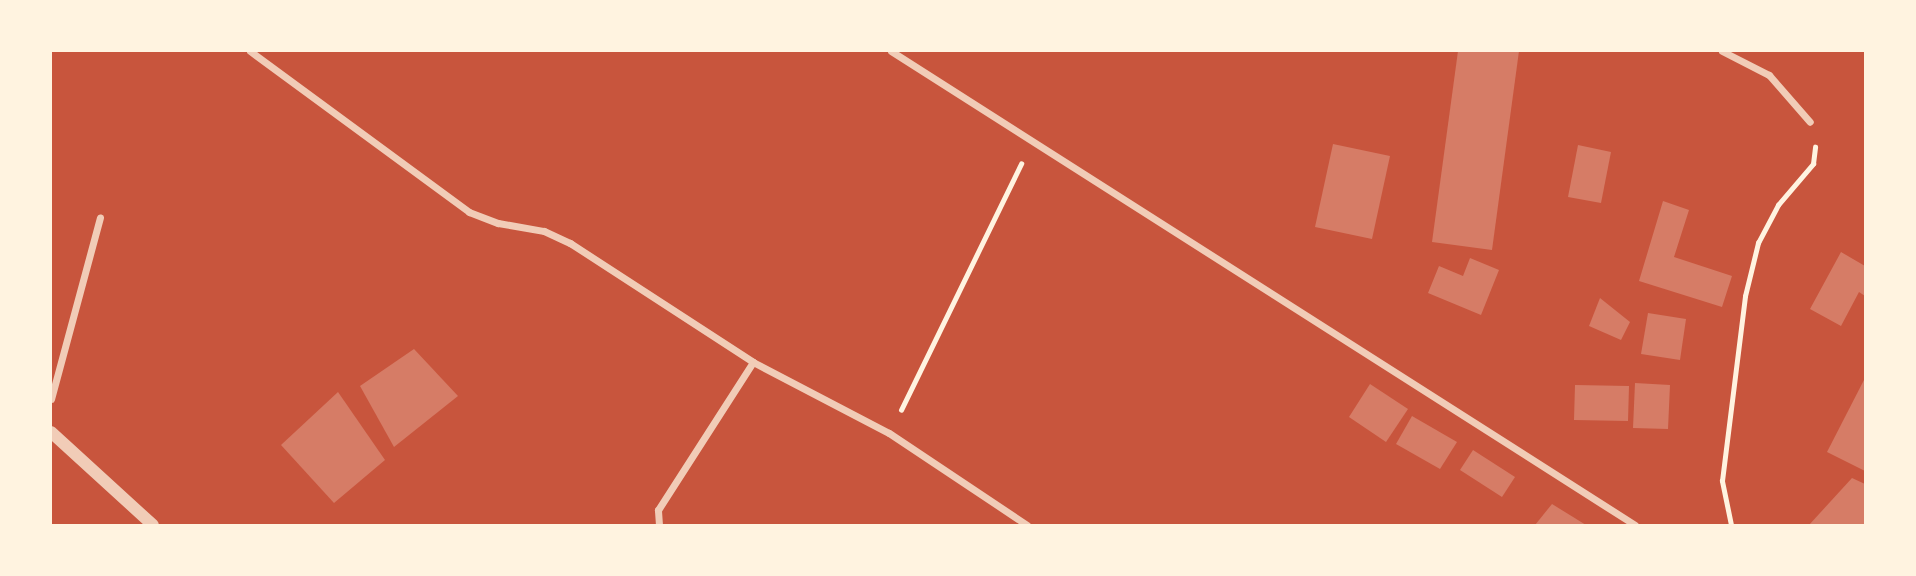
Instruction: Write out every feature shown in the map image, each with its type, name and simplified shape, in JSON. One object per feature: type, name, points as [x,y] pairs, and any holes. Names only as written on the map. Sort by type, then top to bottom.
[{"type":"street","points":[[250,51],[469,212],[498,223],[544,231],[570,243],[753,362],[890,433],[1027,525]]},
{"type":"street","points":[[891,51],[1033,140],[1182,240],[1635,525]]},
{"type":"street","points":[[1722,51],[1769,75],[1810,122]]},
{"type":"street","points":[[51,399],[100,218]]},
{"type":"street","points":[[659,525],[658,510],[753,362]]},
{"type":"street","points":[[51,432],[153,525]]},
{"type":"path","points":[[1731,525],[1722,481],[1745,296],[1758,243],[1778,205],[1813,164],[1815,143],[1810,122]]},
{"type":"path","points":[[890,433],[1033,140]]},
{"type":"building","points":[[1458,51],[1519,51],[1492,250],[1432,242]]},
{"type":"building","points":[[1333,144],[1390,156],[1372,239],[1315,227]]},
{"type":"building","points":[[1578,145],[1611,152],[1601,203],[1568,197]]},
{"type":"building","points":[[1663,201],[1689,210],[1674,257],[1732,276],[1722,307],[1639,281]]},
{"type":"building","points":[[1841,252],[1865,266],[1865,296],[1859,292],[1841,326],[1810,309]]},
{"type":"building","points":[[1470,258],[1499,270],[1481,315],[1428,293],[1439,266],[1463,276]]},
{"type":"building","points":[[1600,298],[1630,322],[1621,340],[1589,326]]},
{"type":"building","points":[[1648,313],[1686,319],[1680,360],[1641,354]]},
{"type":"building","points":[[414,349],[458,396],[394,447],[360,386]]},
{"type":"building","points":[[1865,378],[1865,471],[1827,452]]},
{"type":"building","points":[[1635,383],[1670,385],[1668,429],[1633,428]]},
{"type":"building","points":[[1370,384],[1408,409],[1386,442],[1349,417]]},
{"type":"building","points":[[1575,385],[1629,386],[1628,421],[1574,420]]},
{"type":"building","points":[[338,392],[385,460],[334,503],[281,445]]},
{"type":"building","points":[[1412,416],[1457,442],[1440,469],[1396,444]]},
{"type":"building","points":[[1473,450],[1515,477],[1502,497],[1460,470]]},
{"type":"building","points":[[1852,478],[1865,484],[1865,525],[1809,525]]},
{"type":"building","points":[[1552,504],[1586,525],[1535,525]]}]
